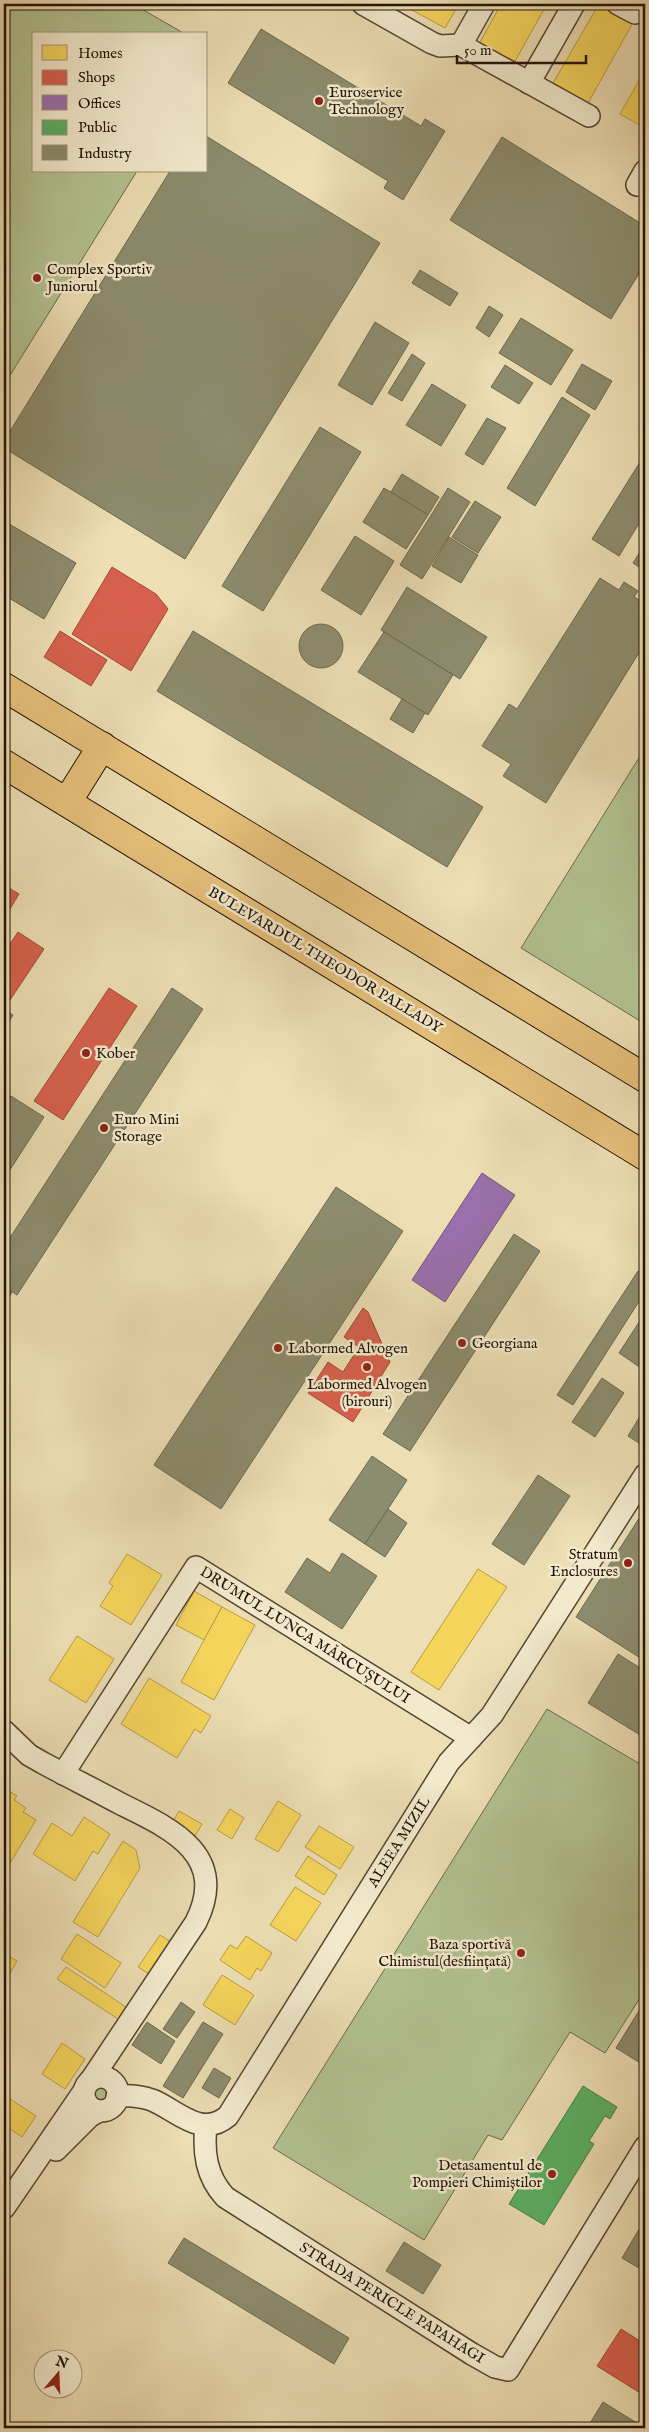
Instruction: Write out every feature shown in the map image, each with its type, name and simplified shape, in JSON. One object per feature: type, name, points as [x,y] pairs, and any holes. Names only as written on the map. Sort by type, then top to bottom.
[{"type":"main road","points":[[4,687],[645,1078]]},
{"type":"main road","points":[[67,802],[102,746]]},
{"type":"main road","name":"BULEVARDUL THEODOR PALLADY","points":[[4,764],[645,1156]]},
{"type":"street","points":[[363,4],[432,43],[440,46],[461,45],[589,116]]},
{"type":"street","points":[[461,45],[484,4]]},
{"type":"street","points":[[530,83],[574,4]]},
{"type":"street","name":"ALEEA MIZIL","points":[[206,2125],[223,2120],[237,2104],[445,1768],[455,1753],[471,1738],[498,1706],[645,1476]]},
{"type":"street","name":"DRUMUL LUNCA MĂRCUȘULUI","points":[[63,1774],[196,1567],[471,1738]]},
{"type":"street","points":[[4,1730],[29,1755],[152,1819],[181,1837],[201,1861],[207,1889],[201,1912],[190,1932],[4,2208]]},
{"type":"street","points":[[30,2170],[45,2161],[90,2116],[99,2110],[109,2108],[117,2096],[116,2087],[109,2080],[100,2077],[88,2086],[86,2102],[94,2109],[99,2110]]},
{"type":"street","points":[[117,2096],[130,2095],[147,2098],[191,2122],[206,2125]]},
{"type":"street","name":"STRADA PERICLE PAPAHAGI","points":[[206,2125],[204,2138],[207,2165],[216,2187],[225,2197],[472,2354],[495,2367],[508,2370],[645,2147]]},
{"type":"green space","name":"Complex Sportiv Juniorul","points":[[4,4],[133,4],[182,32],[32,32],[32,172],[136,172],[4,385]]},
{"type":"green space","points":[[645,748],[645,1024],[521,948]]},
{"type":"green space","name":"Baza sportivă Chimistul(desființată)","points":[[547,1709],[645,1767],[645,1990],[605,2053],[570,2032],[502,2140],[488,2135],[424,2240],[273,2148]]},
{"type":"green space","points":[[101,2082],[110,2085],[113,2094],[110,2103],[101,2106],[92,2103],[89,2094],[92,2085]]},
{"type":"building: Homes","points":[[412,4],[459,4],[445,28],[410,9]]},
{"type":"building: Homes","points":[[501,4],[547,4],[514,63],[479,44]]},
{"type":"building: Homes","points":[[599,4],[608,4],[635,19],[588,103],[553,83]]},
{"type":"building: Homes","points":[[645,70],[645,128],[620,114]]},
{"type":"building: Homes","points":[[127,1554],[162,1575],[131,1625],[100,1606],[113,1586],[109,1583]]},
{"type":"building: Homes","points":[[478,1569],[507,1587],[439,1690],[411,1672]]},
{"type":"building: Homes","points":[[194,1591],[222,1607],[204,1640],[176,1625]]},
{"type":"building: Homes","points":[[222,1607],[255,1625],[214,1700],[181,1682]]},
{"type":"building: Homes","points":[[77,1636],[114,1659],[86,1703],[49,1680]]},
{"type":"building: Homes","points":[[149,1678],[211,1716],[201,1733],[195,1729],[177,1758],[121,1724]]},
{"type":"building: Homes","points":[[4,1788],[17,1796],[14,1800],[26,1808],[23,1812],[36,1820],[4,1873]]},
{"type":"building: Homes","points":[[278,1801],[301,1815],[278,1852],[255,1839]]},
{"type":"building: Homes","points":[[230,1809],[244,1818],[232,1839],[217,1830]]},
{"type":"building: Homes","points":[[179,1811],[202,1824],[195,1836],[172,1823]]},
{"type":"building: Homes","points":[[84,1817],[110,1834],[98,1854],[93,1851],[75,1881],[33,1854],[52,1823],[72,1836]]},
{"type":"building: Homes","points":[[319,1826],[354,1847],[340,1869],[305,1847]]},
{"type":"building: Homes","points":[[123,1841],[136,1850],[140,1868],[98,1937],[73,1922]]},
{"type":"building: Homes","points":[[308,1856],[337,1875],[324,1895],[295,1876]]},
{"type":"building: Homes","points":[[295,1887],[321,1903],[296,1941],[270,1925]]},
{"type":"building: Homes","points":[[77,1934],[121,1963],[105,1988],[61,1959]]},
{"type":"building: Homes","points":[[160,1935],[171,1942],[149,1974],[138,1967]]},
{"type":"building: Homes","points":[[246,1936],[272,1953],[261,1971],[257,1968],[250,1980],[220,1960],[230,1945],[237,1949]]},
{"type":"building: Homes","points":[[4,1953],[17,1961],[4,1984]]},
{"type":"building: Homes","points":[[66,1967],[129,2009],[121,2021],[57,1979]]},
{"type":"building: Homes","points":[[222,1975],[254,1995],[235,2025],[203,2005]]},
{"type":"building: Homes","points":[[62,2043],[85,2059],[65,2089],[42,2074]]},
{"type":"building: Homes","points":[[4,2095],[36,2116],[22,2137],[4,2125]]},
{"type":"building: Homes","points":[[4,2146],[9,2150],[4,2158]]},
{"type":"building: Shops","points":[[112,567],[156,594],[168,609],[131,671],[72,634]]},
{"type":"building: Shops","points":[[60,631],[107,660],[91,686],[44,657]]},
{"type":"building: Shops","points":[[4,885],[19,894],[4,919]]},
{"type":"building: Shops","points":[[18,932],[44,949],[6,1006],[4,1005],[4,953]]},
{"type":"building: Shops","name":"Kober","points":[[109,988],[137,1006],[63,1120],[34,1101]]},
{"type":"building: Shops","name":"Labormed Alvogen (birouri)","points":[[363,1308],[368,1312],[390,1362],[353,1422],[308,1393],[328,1362],[343,1372],[359,1347],[344,1337]]},
{"type":"building: Shops","points":[[621,2329],[645,2344],[645,2396],[597,2366]]},
{"type":"building: Offices","points":[[482,1173],[515,1195],[445,1302],[412,1280]]},
{"type":"building: Public","name":"Detasamentul de Pompieri Chimiștilor","points":[[583,2086],[617,2107],[610,2119],[605,2116],[589,2141],[594,2144],[544,2225],[509,2204]]},
{"type":"building: Industry","name":"Euroservice Technology","points":[[261,29],[421,126],[425,119],[445,131],[403,200],[384,188],[388,181],[228,83]]},
{"type":"building: Industry","points":[[208,137],[380,243],[185,559],[4,448],[4,441],[169,172],[208,172]]},
{"type":"building: Industry","points":[[502,137],[645,226],[645,264],[611,319],[450,220]]},
{"type":"building: Industry","points":[[420,270],[458,293],[450,306],[412,283]]},
{"type":"building: Industry","points":[[489,306],[503,315],[489,337],[476,328]]},
{"type":"building: Industry","points":[[521,318],[573,350],[551,385],[499,353]]},
{"type":"building: Industry","points":[[375,322],[409,343],[372,405],[338,385]]},
{"type":"building: Industry","points":[[412,354],[425,363],[402,401],[388,393]]},
{"type":"building: Industry","points":[[582,364],[612,381],[595,410],[566,392]]},
{"type":"building: Industry","points":[[505,365],[533,383],[519,404],[491,387]]},
{"type":"building: Industry","points":[[432,384],[466,405],[441,446],[406,425]]},
{"type":"building: Industry","points":[[562,397],[590,415],[535,506],[507,488]]},
{"type":"building: Industry","points":[[487,418],[506,428],[483,465],[465,454]]},
{"type":"building: Industry","points":[[320,427],[361,452],[263,611],[222,586]]},
{"type":"building: Industry","points":[[645,454],[645,514],[619,556],[592,539]]},
{"type":"building: Industry","points":[[402,474],[439,497],[428,515],[391,492]]},
{"type":"building: Industry","points":[[384,488],[428,515],[406,549],[363,522]]},
{"type":"building: Industry","points":[[448,488],[470,502],[422,579],[400,565]]},
{"type":"building: Industry","points":[[475,501],[501,517],[478,553],[452,537]]},
{"type":"building: Industry","points":[[4,521],[76,563],[44,619],[4,595]]},
{"type":"building: Industry","points":[[355,536],[394,561],[361,615],[321,590]]},
{"type":"building: Industry","points":[[449,537],[478,555],[461,583],[432,566]]},
{"type":"building: Industry","points":[[645,544],[645,571],[633,563]]},
{"type":"building: Industry","points":[[600,578],[619,590],[624,582],[638,591],[634,597],[645,603],[645,643],[546,803],[503,776],[511,764],[482,746],[509,704],[517,709]]},
{"type":"building: Industry","points":[[407,587],[487,637],[460,679],[381,630]]},
{"type":"building: Industry","points":[[317,624],[325,624],[337,630],[343,646],[337,662],[325,668],[317,668],[305,662],[299,650],[299,642],[305,630]]},
{"type":"building: Industry","points":[[193,631],[483,807],[447,867],[157,691]]},
{"type":"building: Industry","points":[[384,632],[453,675],[428,715],[358,672]]},
{"type":"building: Industry","points":[[402,699],[425,713],[413,733],[390,719]]},
{"type":"building: Industry","name":"Euro Mini Storage","points":[[172,988],[203,1009],[17,1295],[4,1286],[4,1247]]},
{"type":"building: Industry","points":[[4,1009],[13,1015],[4,1029]]},
{"type":"building: Industry","points":[[11,1096],[44,1117],[4,1179],[4,1107]]},
{"type":"building: Industry","name":"Labormed Alvogen","points":[[336,1187],[403,1231],[221,1509],[154,1465]]},
{"type":"building: Industry","points":[[4,1198],[9,1201],[4,1210]]},
{"type":"building: Industry","name":"Georgiana","points":[[514,1234],[540,1251],[410,1451],[383,1434]]},
{"type":"building: Industry","points":[[638,1271],[645,1276],[645,1292],[573,1405],[557,1395]]},
{"type":"building: Industry","points":[[4,1286],[12,1292],[4,1306]]},
{"type":"building: Industry","points":[[645,1313],[645,1362],[641,1368],[619,1353]]},
{"type":"building: Industry","points":[[602,1378],[624,1393],[595,1437],[572,1422]]},
{"type":"building: Industry","points":[[645,1408],[645,1447],[628,1436]]},
{"type":"building: Industry","points":[[372,1456],[407,1480],[365,1544],[329,1520]]},
{"type":"building: Industry","points":[[538,1475],[570,1496],[524,1565],[492,1544]]},
{"type":"building: Industry","points":[[388,1509],[407,1523],[385,1557],[365,1544]]},
{"type":"building: Industry","name":"Stratum Enclosures","points":[[645,1509],[645,1661],[576,1617]]},
{"type":"building: Industry","points":[[342,1553],[377,1576],[342,1629],[285,1592],[307,1558],[330,1573]]},
{"type":"building: Industry","points":[[618,1654],[645,1671],[645,1738],[588,1703]]},
{"type":"building: Industry","points":[[645,2001],[645,2066],[616,2048]]},
{"type":"building: Industry","points":[[181,2002],[195,2012],[177,2038],[163,2029]]},
{"type":"building: Industry","points":[[147,2022],[175,2041],[161,2064],[132,2045]]},
{"type":"building: Industry","points":[[203,2022],[223,2034],[183,2098],[163,2086]]},
{"type":"building: Industry","points":[[214,2068],[231,2078],[219,2098],[202,2088]]},
{"type":"building: Industry","points":[[645,2219],[645,2269],[644,2271],[622,2258]]},
{"type":"building: Industry","points":[[184,2238],[349,2338],[334,2364],[168,2263]]},
{"type":"building: Industry","points":[[404,2242],[441,2265],[423,2294],[386,2271]]},
{"type":"building: Industry","points":[[603,2402],[645,2428],[587,2428]]},
{"type":"place","name":"Euroservice Technology","points":[[319,101]]},
{"type":"place","name":"Complex Sportiv Juniorul","points":[[37,278]]},
{"type":"place","name":"Kober","points":[[86,1053]]},
{"type":"place","name":"Euro Mini Storage","points":[[104,1128]]},
{"type":"place","name":"Georgiana","points":[[462,1343]]},
{"type":"place","name":"Labormed Alvogen","points":[[278,1348]]},
{"type":"place","name":"Labormed Alvogen (birouri)","points":[[367,1367]]},
{"type":"place","name":"Stratum Enclosures","points":[[628,1563]]},
{"type":"place","name":"Baza sportivă Chimistul(desființată)","points":[[521,1953]]},
{"type":"place","name":"Detasamentul de Pompieri Chimiștilor","points":[[552,2174]]}]
